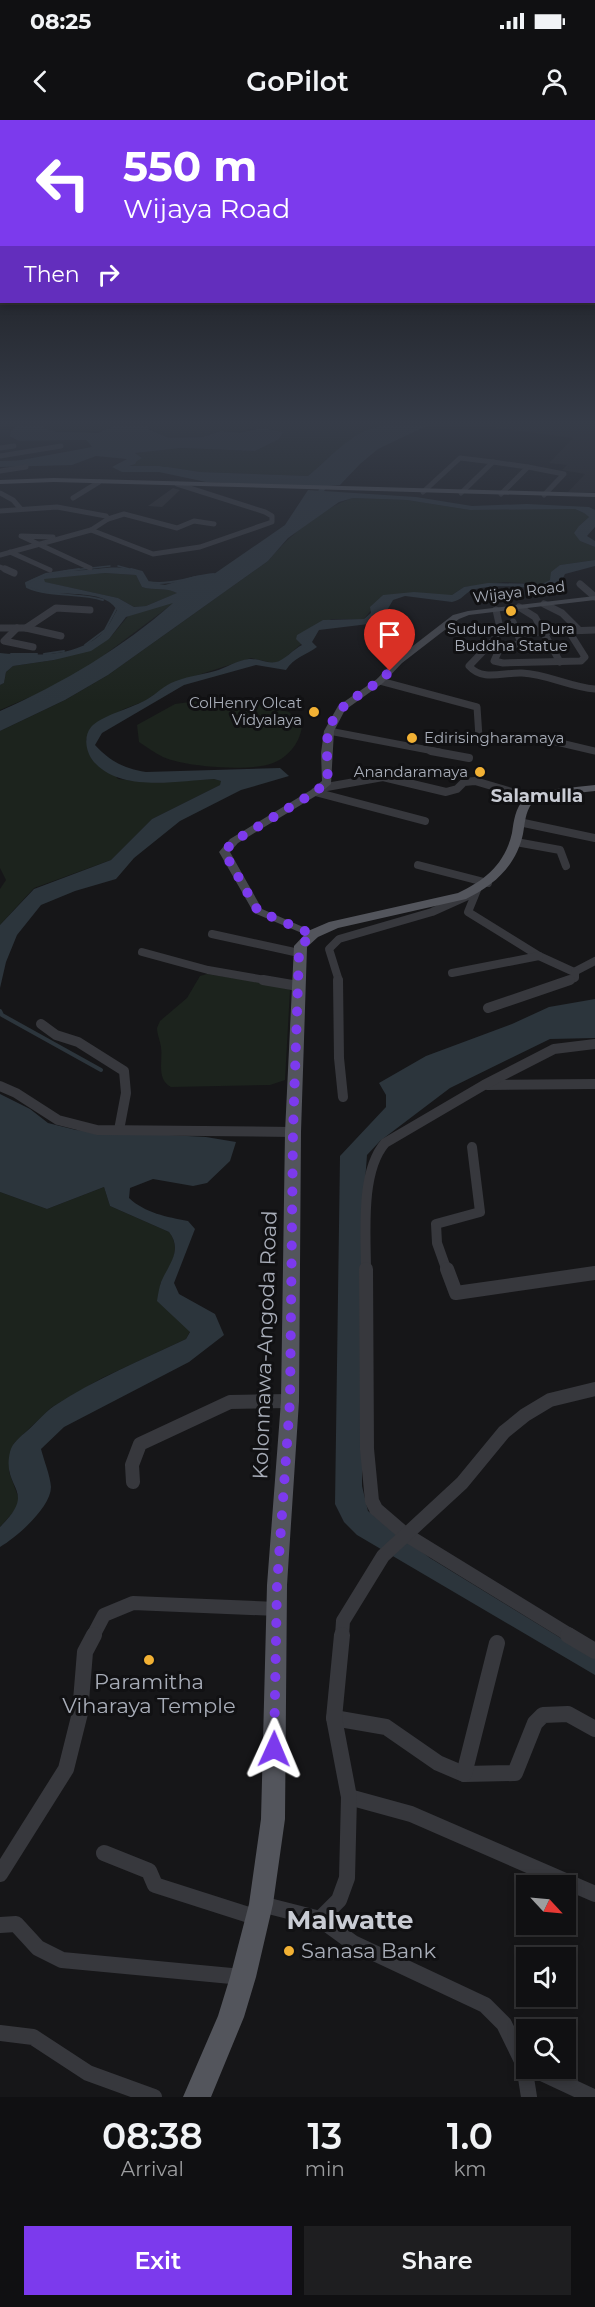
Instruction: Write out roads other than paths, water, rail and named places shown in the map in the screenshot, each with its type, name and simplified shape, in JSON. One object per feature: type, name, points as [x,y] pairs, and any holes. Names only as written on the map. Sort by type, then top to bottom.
[{"type":"main road","points":[[299,953],[301,946],[312,934],[357,919],[462,896],[480,888],[504,867],[516,842],[525,804],[532,798],[557,792],[595,788]]},
{"type":"main road","name":"Kolonnawa-Angoda Road","points":[[197,2097],[231,2017],[243,1977],[259,1911],[273,1820],[277,1609],[290,1401],[293,1132],[299,953]]},
{"type":"street","points":[[140,518],[177,528],[194,520],[214,524]]},
{"type":"street","points":[[91,530],[153,554],[200,547],[272,522],[272,518]]},
{"type":"street","points":[[0,555],[91,530],[108,519]]},
{"type":"street","points":[[61,538],[21,536],[90,568]]},
{"type":"street","points":[[10,552],[50,570]]},
{"type":"street","points":[[0,567],[15,573]]},
{"type":"street","points":[[580,584],[595,597]]},
{"type":"street","name":"Wijaya Road","points":[[318,790],[327,782],[326,753],[329,732],[341,708],[381,681],[399,661],[445,624],[468,613],[595,597]]},
{"type":"street","points":[[544,604],[562,613],[578,629]]},
{"type":"street","points":[[519,607],[535,617],[560,662]]},
{"type":"street","points":[[26,628],[56,608],[90,610]]},
{"type":"street","points":[[496,610],[501,618],[495,641],[474,658],[469,666],[472,671],[482,675],[525,673],[566,686],[595,689]]},
{"type":"street","points":[[494,661],[500,650],[521,643],[515,633],[513,622]]},
{"type":"street","points":[[0,627],[26,628],[61,636]]},
{"type":"street","points":[[17,628],[4,641],[33,647]]},
{"type":"street","points":[[474,658],[503,663],[582,661],[585,657],[568,630]]},
{"type":"street","points":[[515,633],[595,630]]},
{"type":"street","points":[[381,681],[477,707],[479,737],[483,739],[548,740],[595,752]]},
{"type":"street","points":[[329,732],[469,758]]},
{"type":"street","points":[[312,934],[258,911],[224,852],[234,841],[318,790],[392,777],[446,792],[457,789],[464,782],[475,781],[532,798]]},
{"type":"street","points":[[318,790],[425,821]]},
{"type":"street","points":[[519,822],[595,838]]},
{"type":"street","points":[[516,842],[560,850],[566,866]]},
{"type":"street","points":[[418,865],[480,888]]},
{"type":"street","points":[[480,888],[468,912],[565,970],[575,972],[595,961]]},
{"type":"street","points":[[343,1097],[339,1058],[339,982],[329,949],[339,939],[432,912],[480,888]]},
{"type":"street","points":[[212,934],[299,953]]},
{"type":"street","points":[[142,952],[208,970],[298,986]]},
{"type":"street","points":[[452,973],[539,956]]},
{"type":"street","points":[[488,1008],[575,978],[575,972]]},
{"type":"street","points":[[40,1024],[56,1035],[78,1042],[124,1071],[128,1083],[119,1130]]},
{"type":"street","points":[[595,1044],[554,1049],[484,1084],[385,1143],[379,1150],[368,1185],[366,1242],[369,1488],[376,1509],[405,1534],[595,1651]]},
{"type":"street","points":[[484,1084],[595,1084]]},
{"type":"street","points":[[0,1086],[16,1093],[58,1120],[97,1130],[293,1132]]},
{"type":"street","points":[[471,1147],[480,1212],[473,1217],[442,1219],[436,1224],[437,1243],[456,1293],[595,1273]]},
{"type":"street","points":[[320,1919],[339,1900],[348,1878],[349,1797],[334,1718],[343,1622],[383,1556],[462,1483],[504,1432],[525,1415],[549,1401],[595,1389]]},
{"type":"street","points":[[133,1482],[132,1465],[140,1444],[230,1402],[290,1401]]},
{"type":"street","points":[[0,1874],[66,1769],[80,1713],[85,1652],[104,1615],[133,1603],[277,1609]]},
{"type":"street","points":[[464,1774],[497,1643]]},
{"type":"street","points":[[334,1718],[386,1727],[438,1763],[464,1774],[515,1773],[535,1723],[543,1715],[568,1714],[595,1729]]},
{"type":"street","points":[[349,1797],[411,1814],[595,1894]]},
{"type":"street","points":[[104,1853],[149,1871],[155,1885],[259,1911],[320,1919],[353,1943],[485,2006],[504,2024],[516,2046]]},
{"type":"street","points":[[0,1925],[16,1924],[38,1948],[62,1960],[243,1977]]},
{"type":"street","points":[[0,2033],[33,2037],[88,2073],[154,2097]]},
{"type":"street","points":[[528,2079],[529,2097]]},
{"type":"street","points":[[553,2079],[593,2097]]},
{"type":"waterway","points":[[70,570],[110,566]]},
{"type":"waterway","points":[[118,566],[137,571]]},
{"type":"waterway","points":[[70,570],[79,569]]},
{"type":"waterway","points":[[131,569],[142,572],[148,582],[156,583],[214,574]]},
{"type":"waterway","points":[[64,571],[70,570]]},
{"type":"waterway","points":[[70,570],[46,574],[26,583],[27,587],[45,593],[103,600]]},
{"type":"waterway","points":[[85,645],[105,630],[116,609]]},
{"type":"waterway","points":[[44,654],[64,651]]},
{"type":"waterway","points":[[11,654],[37,654]]},
{"type":"waterway","points":[[0,1011],[2,1015],[101,1070]]},
{"type":"place","name":"Sudunelum Pura Buddha Statue","points":[[511,611]]},
{"type":"place","name":"ColHenry Olcat Vidyalaya","points":[[314,712]]},
{"type":"place","name":"Edirisingharamaya","points":[[412,738]]},
{"type":"place","name":"Anandaramaya","points":[[480,772]]},
{"type":"place","name":"Paramitha Viharaya Temple","points":[[149,1660]]},
{"type":"place","name":"Sanasa Bank","points":[[289,1951]]},
{"type":"district","name":"Salamulla","points":[[537,796]]},
{"type":"district","name":"Malwatte","points":[[350,1920]]}]
